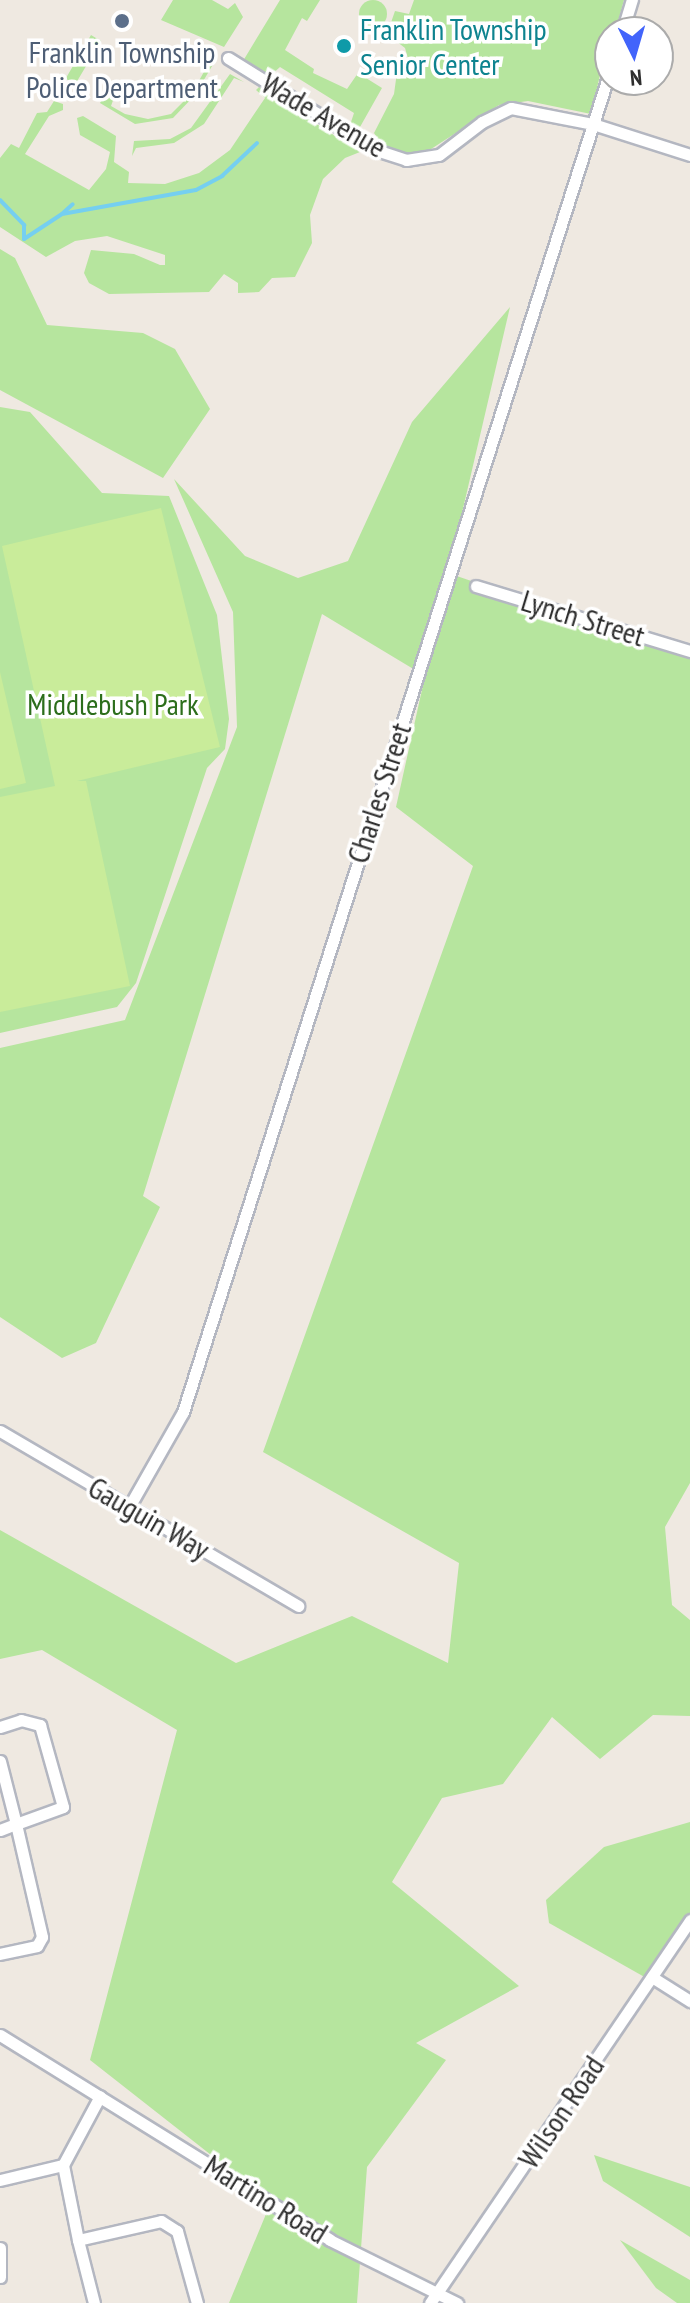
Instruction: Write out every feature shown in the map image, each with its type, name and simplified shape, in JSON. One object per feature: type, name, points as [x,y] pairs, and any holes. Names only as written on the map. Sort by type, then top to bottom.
[{"type":"street","name":"Wade Avenue","points":[[228,58],[376,150],[406,160],[439,155],[482,122],[511,108],[593,124],[690,155]]},
{"type":"street","name":"Charles Street","points":[[129,1507],[183,1412],[602,96]]},
{"type":"street","name":"Lynch Street","points":[[476,586],[690,651]]},
{"type":"street","name":"Gauguin Way","points":[[0,1431],[298,1606]]},
{"type":"street","points":[[0,1727],[21,1720],[40,1725],[64,1797],[63,1807],[0,1830]]},
{"type":"street","points":[[0,1761],[42,1937],[37,1946],[0,1954]]},
{"type":"street","name":"Wilson Road","points":[[430,2303],[690,1920]]},
{"type":"street","points":[[652,1977],[690,2001]]},
{"type":"street","name":"Martino Road","points":[[0,2035],[330,2240],[457,2303]]},
{"type":"street","points":[[94,2303],[63,2165],[100,2096]]},
{"type":"street","points":[[0,2180],[63,2165]]},
{"type":"street","points":[[78,2240],[161,2221],[173,2226],[197,2303]]},
{"type":"street","points":[[0,2248],[0,2277]]},
{"type":"green space","points":[[173,0],[212,0],[228,9],[235,3],[243,17],[224,47],[161,20]]},
{"type":"green space","points":[[280,0],[320,0],[307,21],[302,18],[285,50],[314,69],[313,73],[347,89],[358,73],[382,88],[360,127],[350,125],[354,113],[280,67],[269,77],[243,61]]},
{"type":"green space","points":[[373,0],[383,4],[387,14],[383,24],[373,28],[363,24],[359,14],[363,4]]},
{"type":"green space","points":[[414,0],[624,0],[620,16],[594,16],[595,96],[591,114],[528,101],[499,105],[428,151],[405,153],[382,145],[374,133],[394,94],[397,72],[401,75],[409,62],[405,48],[387,34],[395,11],[409,14]]},
{"type":"green space","points":[[91,35],[101,41],[76,83],[85,90],[79,93],[66,78]]},
{"type":"green space","points":[[201,55],[215,61],[195,95],[173,118],[135,124],[100,103],[107,91],[115,95],[111,106],[125,114],[148,119],[171,114],[192,93],[209,63]]},
{"type":"green space","points":[[230,74],[244,82],[234,78],[204,124],[174,143],[136,148],[132,156],[134,141],[170,139],[191,128]]},
{"type":"green space","points":[[259,87],[360,152],[345,158],[323,179],[310,215],[312,243],[295,277],[272,278],[259,292],[238,293],[238,283],[224,274],[209,292],[109,294],[89,283],[84,273],[91,250],[134,254],[160,265],[165,265],[165,255],[107,236],[75,241],[46,257],[0,227],[0,158],[11,144],[19,148],[37,113],[47,112],[54,101],[63,104],[63,110],[49,116],[25,154],[89,190],[106,169],[110,152],[80,135],[77,118],[83,116],[116,136],[114,162],[129,172],[128,183],[165,184],[199,173],[230,150],[265,98],[256,90]]},
{"type":"green space","points":[[0,249],[15,258],[47,325],[143,333],[175,349],[210,409],[163,478],[0,390]]},
{"type":"green space","points":[[510,307],[448,573],[690,656],[690,1483],[665,1527],[672,1605],[690,1620],[690,1716],[653,1715],[600,1759],[552,1717],[503,1784],[442,1798],[392,1882],[519,1986],[416,2043],[446,2060],[367,2167],[357,2303],[229,2303],[271,2202],[90,2060],[177,1730],[42,1650],[0,1659],[0,1530],[236,1663],[352,1616],[448,1663],[459,1563],[263,1452],[473,866],[396,807],[425,676],[322,614],[143,1196],[160,1207],[96,1343],[62,1358],[0,1317],[0,1048],[125,1020],[237,727],[233,612],[174,479],[245,556],[298,578],[348,561],[412,422]]},
{"type":"green space","name":"Middlebush Park","points":[[0,407],[30,412],[102,493],[169,496],[217,615],[229,719],[225,749],[207,768],[136,983],[117,1007],[0,1033]]},
{"type":"green space","name":"Middlebush Park","points":[[161,508],[220,747],[77,781],[86,781],[130,986],[0,1012],[0,797],[55,786],[2,546]]},
{"type":"green space","points":[[0,672],[26,783],[0,789]]},
{"type":"green space","points":[[690,1822],[690,1913],[648,1979],[549,1923],[546,1900],[604,1847]]},
{"type":"green space","points":[[594,2155],[690,2187],[690,2237],[603,2181]]},
{"type":"green space","points":[[620,2240],[690,2280],[690,2303],[677,2303],[656,2288]]},
{"type":"waterway","points":[[24,239],[62,214],[196,190],[222,176],[257,143]]},
{"type":"waterway","points":[[0,200],[24,225],[24,239]]},
{"type":"waterway","points":[[63,213],[73,204]]},
{"type":"place","name":"Franklin Township Police Department","points":[[122,21]]},
{"type":"place","name":"Franklin Township Senior Center","points":[[344,46]]}]
